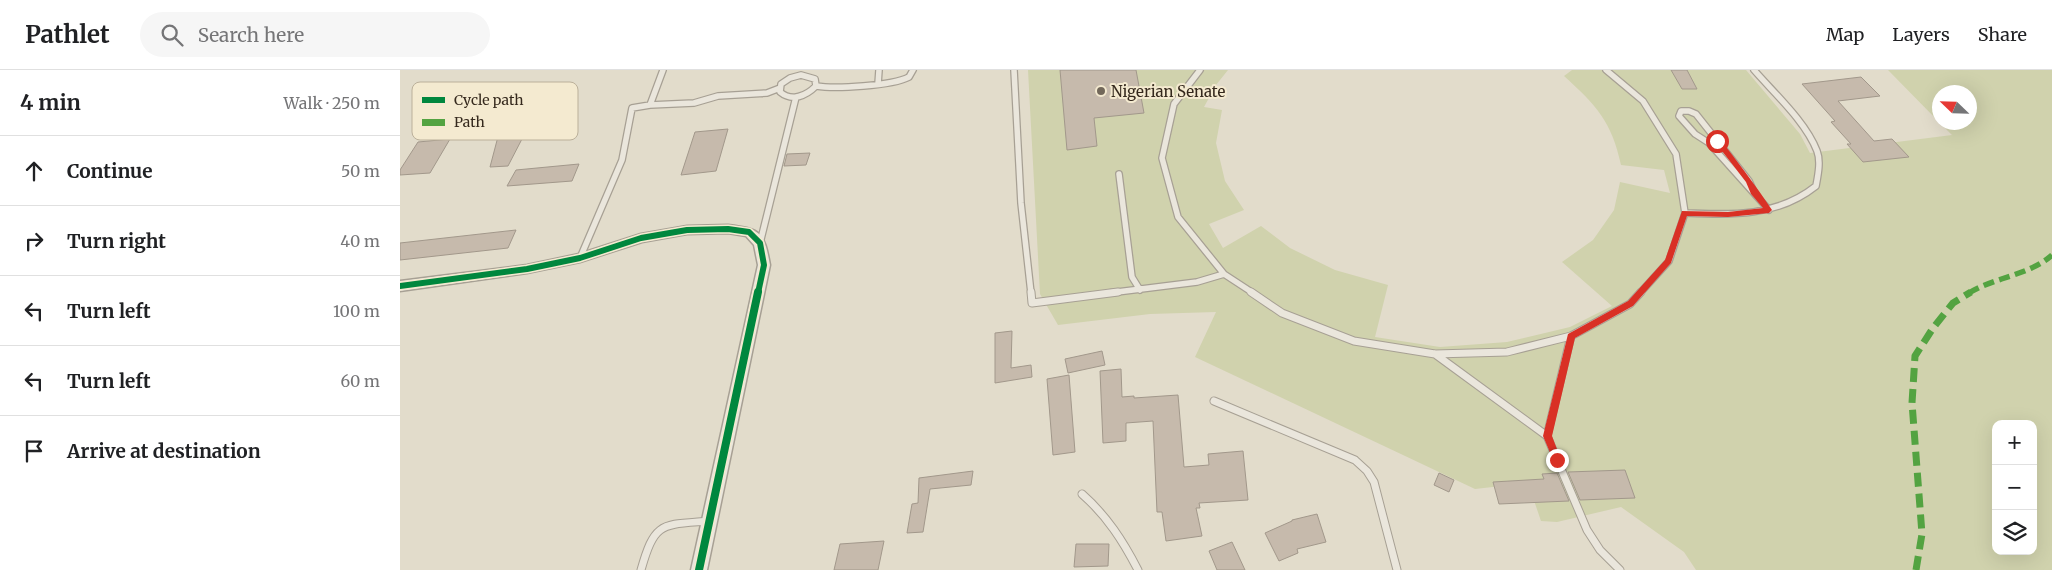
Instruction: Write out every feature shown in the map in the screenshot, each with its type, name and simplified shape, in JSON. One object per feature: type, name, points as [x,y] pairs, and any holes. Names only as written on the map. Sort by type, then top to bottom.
[{"type":"street","points":[[400,286],[527,269],[580,258],[641,238],[687,230],[728,228],[748,232],[760,243],[764,265],[699,570]]},
{"type":"lane","points":[[650,104],[663,70]]},
{"type":"lane","points":[[878,84],[879,70]]},
{"type":"lane","points":[[780,88],[783,95],[796,97],[808,93],[816,86],[831,88],[878,84],[907,79],[913,70]]},
{"type":"lane","points":[[1014,70],[1021,203],[1032,303],[1197,282],[1224,274]]},
{"type":"lane","points":[[1200,70],[1174,104],[1162,158],[1178,216],[1224,274],[1282,313],[1354,342],[1435,354],[1506,352],[1571,336],[1630,304],[1669,261],[1684,213],[1676,154],[1643,101],[1606,70]]},
{"type":"lane","points":[[1684,213],[1728,215],[1769,210],[1801,198],[1816,186],[1819,165],[1818,152],[1806,130],[1754,70]]},
{"type":"lane","points":[[580,258],[622,160],[632,108],[650,104],[694,103],[718,96],[767,93],[780,88],[781,84],[790,78],[804,75],[815,79],[816,86]]},
{"type":"lane","points":[[760,243],[796,97]]},
{"type":"lane","points":[[1754,192],[1749,181],[1696,114],[1689,111],[1681,111],[1679,116],[1695,134],[1709,143],[1769,210]]},
{"type":"lane","points":[[1119,174],[1132,276],[1140,290]]},
{"type":"lane","points":[[1547,436],[1571,336]]},
{"type":"lane","points":[[1435,354],[1547,436],[1587,530],[1600,550],[1620,570]]},
{"type":"lane","points":[[1214,401],[1355,460],[1367,471],[1374,482],[1397,570]]},
{"type":"lane","points":[[1082,494],[1100,510],[1117,530],[1138,570]]},
{"type":"lane","points":[[641,570],[650,540],[659,530],[671,524],[710,521]]},
{"type":"green space","points":[[1028,70],[1228,70],[1216,85],[1204,107],[1222,110],[1216,143],[1225,181],[1244,210],[1209,224],[1223,248],[1261,226],[1290,248],[1335,270],[1388,285],[1375,337],[1440,347],[1507,342],[1570,327],[1612,306],[1562,262],[1593,240],[1614,210],[1620,182],[1670,193],[1664,170],[1621,165],[1613,137],[1601,115],[1564,76],[1572,70],[1746,70],[1800,134],[1810,153],[1952,135],[1947,130],[1977,130],[1977,85],[1932,85],[1932,115],[1888,70],[2052,70],[2052,570],[1696,570],[1684,552],[1621,507],[1557,522],[1541,521],[1528,483],[1475,489],[1195,357],[1216,312],[1150,314],[1058,325],[1040,294]]},
{"type":"building","name":"Nigerian Senate","points":[[1060,70],[1136,70],[1144,113],[1094,118],[1097,146],[1067,150]]},
{"type":"building","points":[[1671,70],[1687,70],[1697,89],[1682,89]]},
{"type":"building","points":[[1861,77],[1880,96],[1838,101],[1874,141],[1892,139],[1909,157],[1863,162],[1847,144],[1851,144],[1831,122],[1835,121],[1802,84]]},
{"type":"building","points":[[728,129],[716,171],[681,175],[695,132]]},
{"type":"building","points":[[449,140],[430,173],[400,175],[400,170],[418,142]]},
{"type":"building","points":[[497,140],[521,140],[508,166],[490,167]]},
{"type":"building","points":[[810,153],[806,165],[784,166],[787,154]]},
{"type":"building","points":[[579,164],[572,181],[507,186],[516,170]]},
{"type":"building","points":[[516,230],[508,248],[400,260],[400,243]]},
{"type":"building","points":[[1012,331],[1011,368],[1031,365],[1032,377],[995,383],[995,333]]},
{"type":"building","points":[[1102,351],[1105,365],[1068,373],[1065,359]]},
{"type":"building","points":[[1121,369],[1122,397],[1178,395],[1184,467],[1209,465],[1208,454],[1243,451],[1248,500],[1199,503],[1200,508],[1196,508],[1202,536],[1166,541],[1162,512],[1157,512],[1153,421],[1126,423],[1126,441],[1103,443],[1100,371]]},
{"type":"building","points":[[1069,375],[1075,452],[1053,455],[1047,379]]},
{"type":"building","points":[[1625,470],[1635,498],[1580,500],[1568,472]]},
{"type":"building","points":[[973,471],[971,485],[930,489],[923,532],[907,533],[912,504],[918,503],[919,478]]},
{"type":"building","points":[[1439,473],[1454,480],[1449,492],[1434,485]]},
{"type":"building","points":[[1557,473],[1569,501],[1499,504],[1493,482],[1544,479],[1542,474]]},
{"type":"building","points":[[1317,514],[1326,542],[1297,549],[1298,553],[1279,561],[1265,533],[1292,520]]},
{"type":"building","points":[[884,541],[878,570],[834,570],[840,544]]},
{"type":"building","points":[[1232,542],[1245,570],[1217,570],[1209,551]]},
{"type":"building","points":[[1076,544],[1109,544],[1108,566],[1074,567]]},
{"type":"marked path","points":[[1916,570],[1922,534],[1912,403],[1915,356],[1933,328],[1953,303],[1984,284],[2042,264],[2052,255]]},
{"type":"cycle path","points":[[400,286],[527,269],[580,258],[641,238],[687,230],[728,229],[749,232],[760,243],[764,265],[699,570]]},
{"type":"place","name":"Nigerian Senate","points":[[1101,91]]},
{"type":"route","points":[[1557,460],[1547,436],[1571,336],[1630,304],[1669,261],[1684,213],[1728,215],[1769,210],[1717,141]]}]
